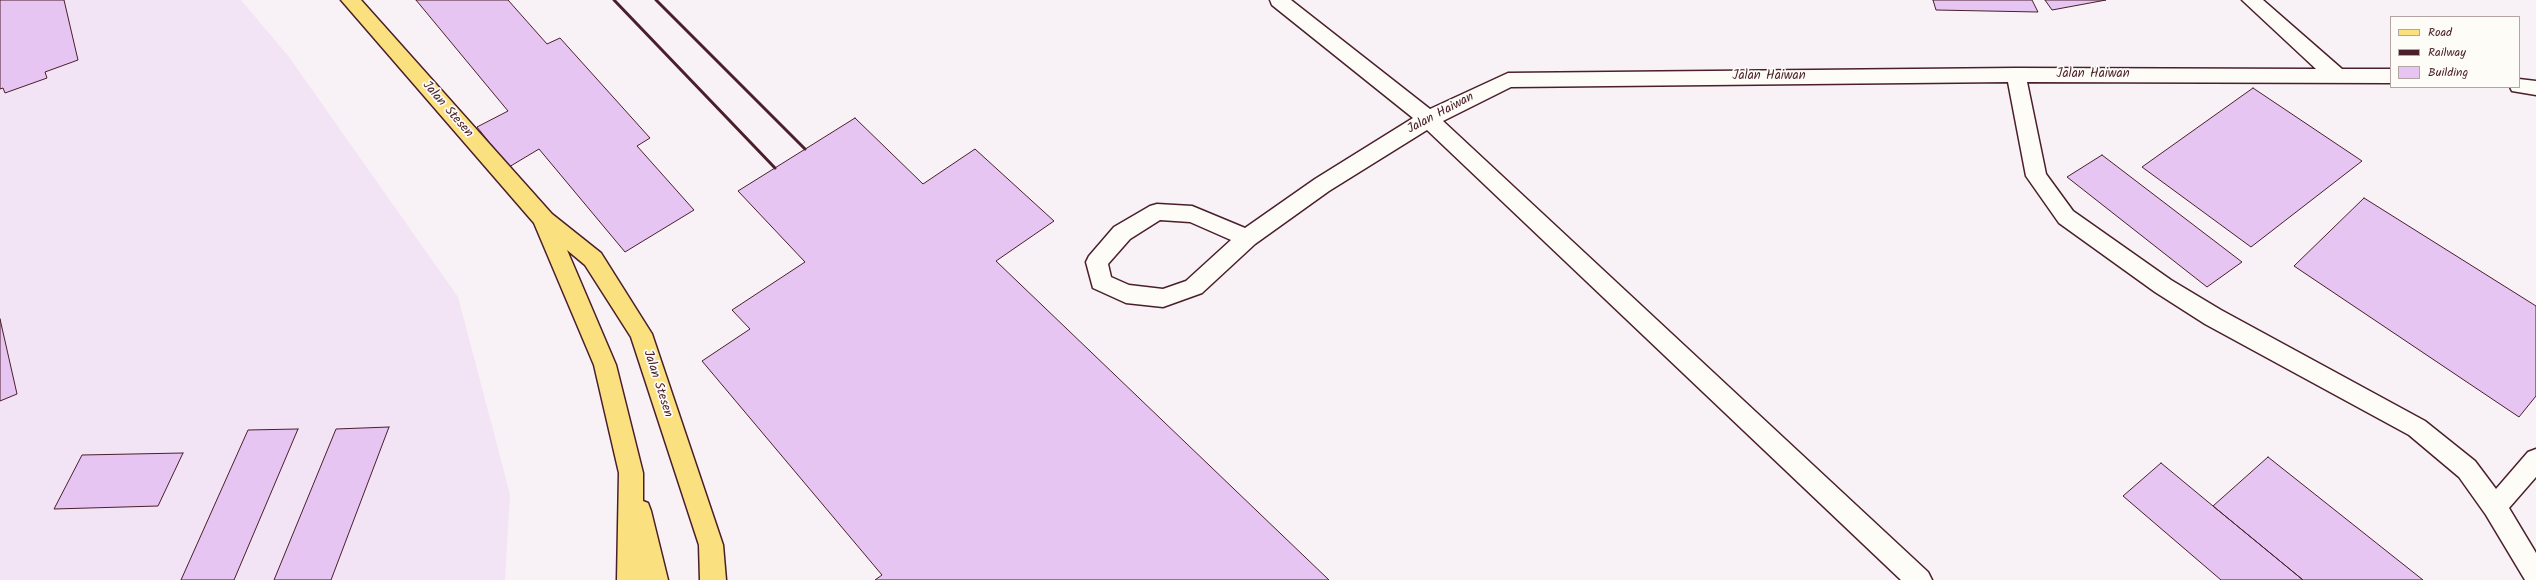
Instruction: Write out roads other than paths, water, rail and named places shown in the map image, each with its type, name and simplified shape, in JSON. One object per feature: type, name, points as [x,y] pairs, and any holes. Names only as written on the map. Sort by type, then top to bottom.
[{"type":"main road","name":"Jalan Stesen","points":[[350,0],[544,220],[593,259],[640,334],[711,544],[713,580]]},
{"type":"main road","name":"Jalan Stesen","points":[[544,220],[605,365],[631,473],[630,580]]},
{"type":"main road","points":[[631,473],[655,580]]},
{"type":"main road","points":[[711,544],[725,580]]},
{"type":"street","points":[[1279,0],[1428,119],[1919,580]]},
{"type":"street","points":[[2251,0],[2336,75]]},
{"type":"street","points":[[2016,75],[2036,176],[2066,217],[2163,286],[2213,316],[2417,428],[2467,469],[2495,507],[2536,576]]},
{"type":"street","name":"Jalan Haiwan","points":[[1247,238],[1192,214],[1157,212],[1122,233],[1097,262],[1101,282],[1126,294],[1164,298],[1194,287],[1247,238],[1322,185],[1428,119],[1508,80],[2016,75],[2390,76]]},
{"type":"street","points":[[2520,86],[2536,88]]},
{"type":"street","points":[[2495,507],[2536,460]]},
{"type":"railway","points":[[614,0],[775,168]]},
{"type":"railway","points":[[656,0],[805,149]]}]
